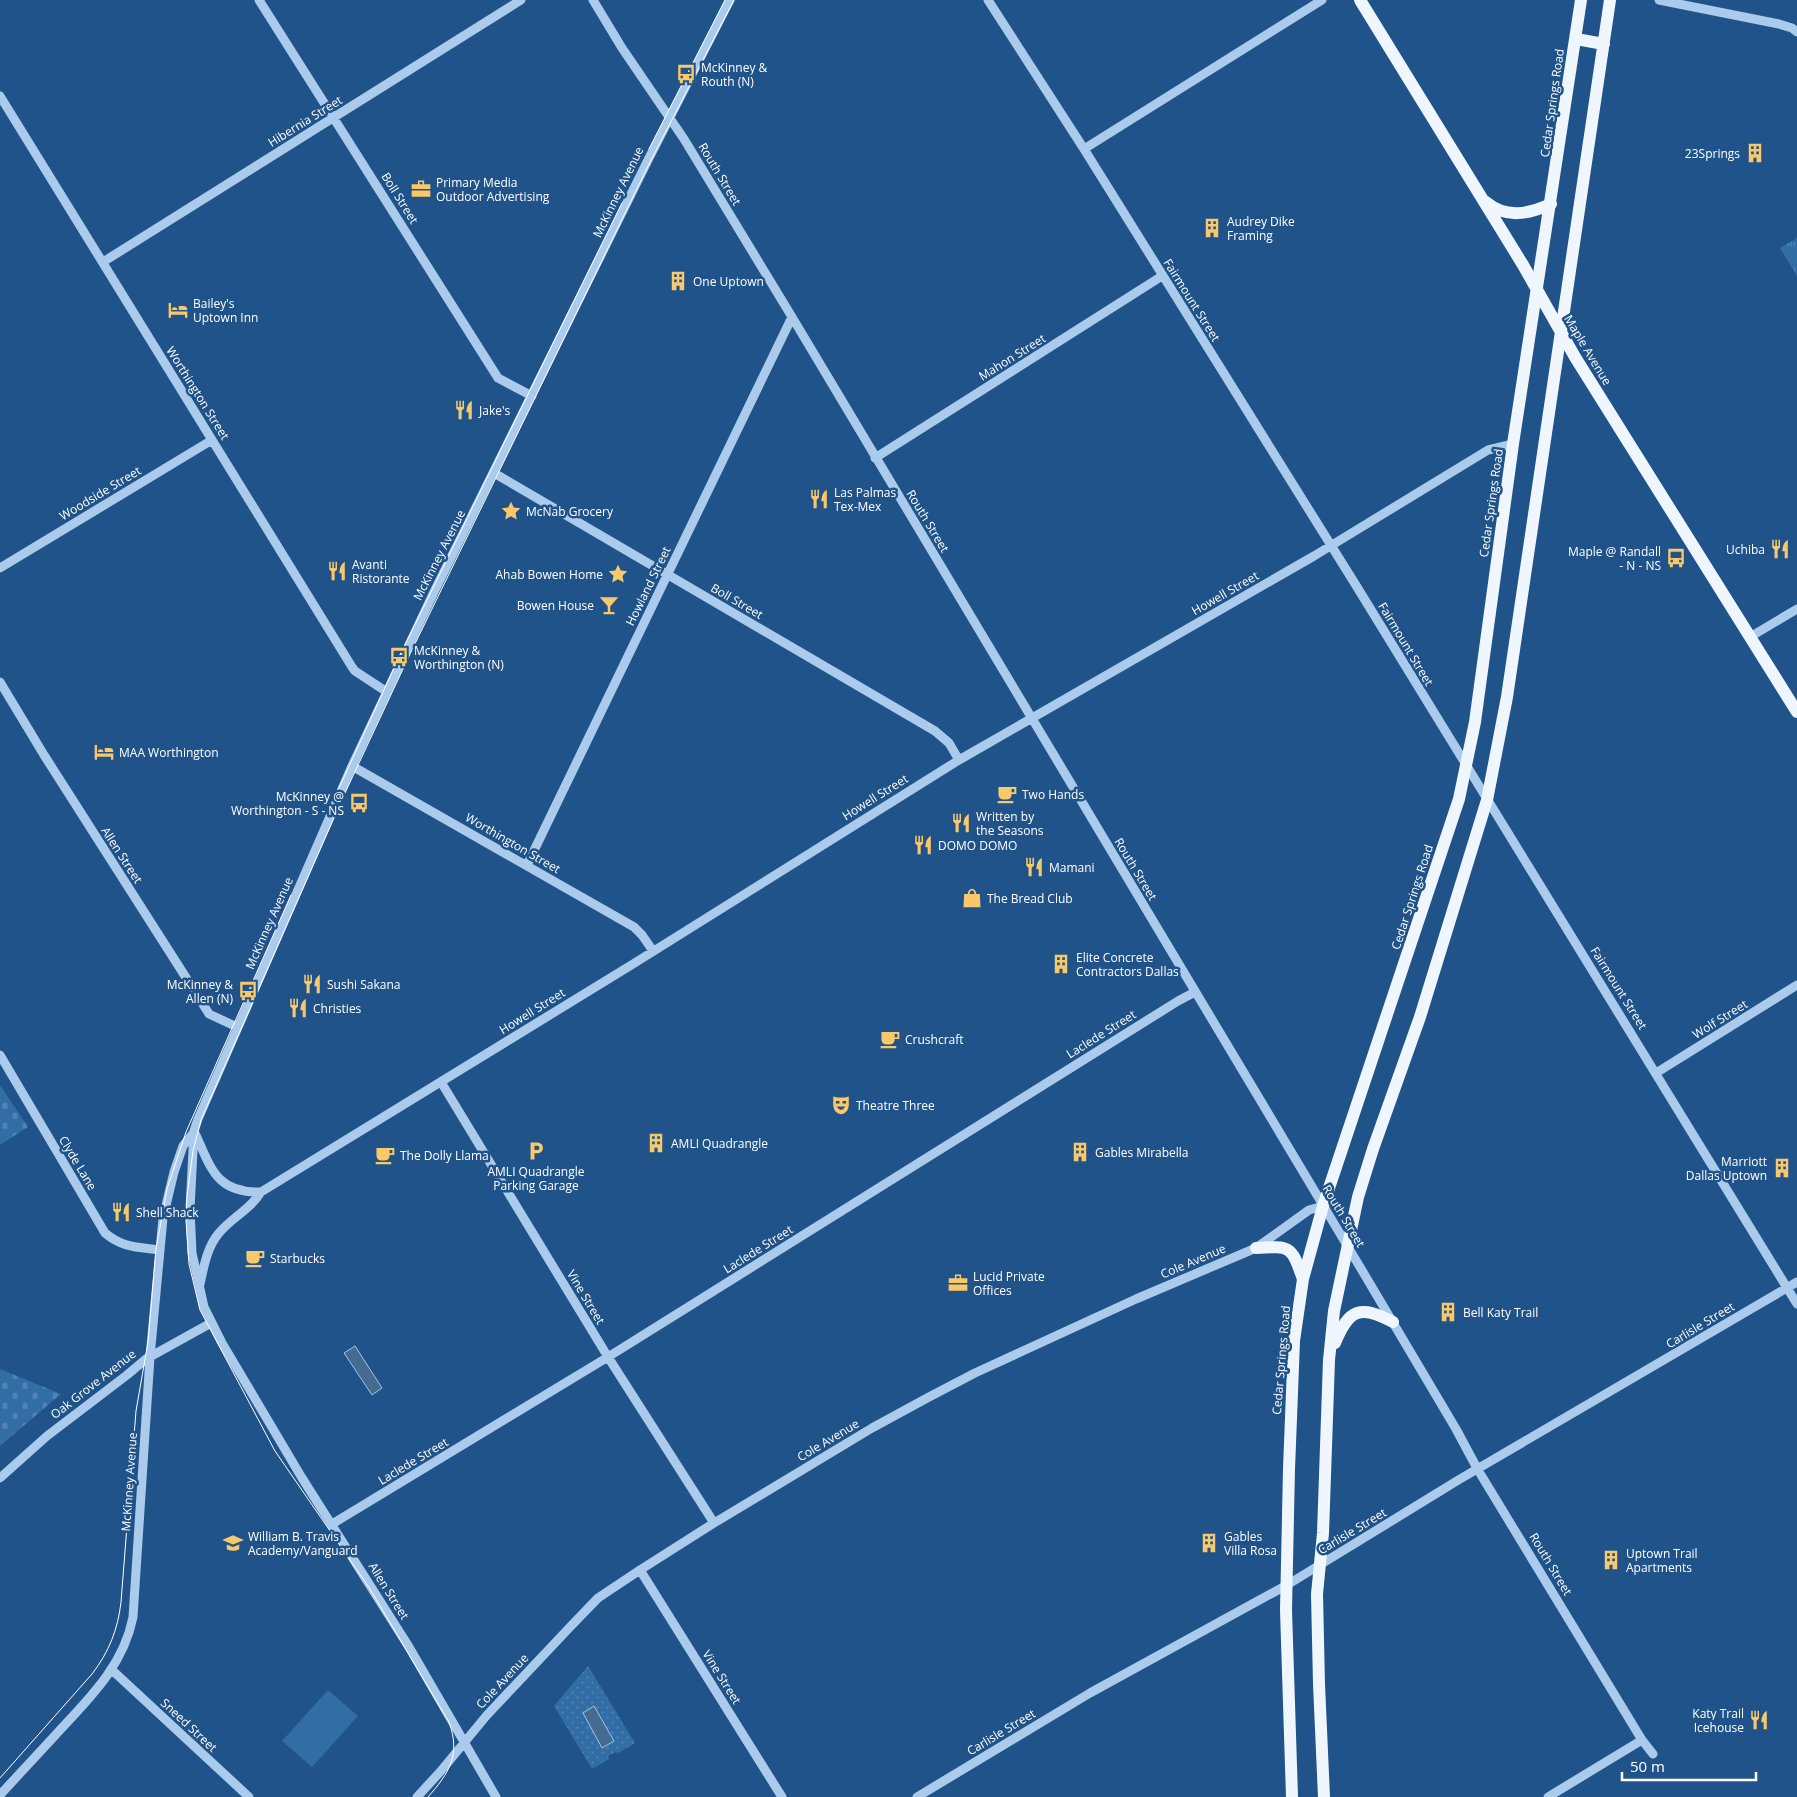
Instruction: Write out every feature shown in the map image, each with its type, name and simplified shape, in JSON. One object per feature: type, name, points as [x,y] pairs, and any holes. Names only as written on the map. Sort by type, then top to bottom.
[{"type":"main road","name":"Maple Avenue","points":[[1360,0],[1523,265],[1561,333],[1632,450],[1797,712]]},
{"type":"main road","name":"Cedar Springs Road","points":[[1292,1797],[1287,1585],[1291,1388],[1294,1341],[1303,1279],[1323,1206],[1459,799],[1475,722],[1513,444],[1582,0]]},
{"type":"main road","points":[[1324,1797],[1317,1594],[1326,1482],[1329,1360],[1334,1311],[1358,1197],[1420,1016],[1487,800],[1506,697],[1610,0]]},
{"type":"main road","points":[[1576,39],[1604,44]]},
{"type":"main road","points":[[1482,199],[1504,212],[1515,214],[1534,212],[1551,204]]},
{"type":"main road","points":[[1256,1248],[1280,1247],[1290,1251],[1294,1254],[1303,1279]]},
{"type":"main road","points":[[1329,1360],[1340,1331],[1351,1316],[1362,1311],[1368,1311],[1393,1322]]},
{"type":"street","name":"Boll Street","points":[[259,0],[498,378],[532,396]]},
{"type":"street","name":"Hibernia Street","points":[[102,262],[521,0]]},
{"type":"street","name":"Routh Street","points":[[593,0],[627,56],[670,116],[1032,717],[1393,1322],[1478,1470],[1642,1740],[1653,1754]]},
{"type":"street","name":"McKinney Avenue","points":[[211,1323],[204,1307],[192,1253],[190,1209],[194,1132],[198,1119],[352,766],[434,592],[670,116],[730,0]]},
{"type":"street","name":"Fairmount Street","points":[[988,0],[1084,149],[1357,587],[1797,1304]]},
{"type":"street","points":[[1084,149],[1322,0]]},
{"type":"street","points":[[1659,0],[1779,24],[1792,28],[1797,32]]},
{"type":"street","name":"Worthington Street","points":[[0,96],[355,671],[387,692]]},
{"type":"street","name":"Mahon Street","points":[[875,458],[1162,276]]},
{"type":"street","name":"Howland Street","points":[[527,865],[792,318]]},
{"type":"street","name":"Woodside Street","points":[[0,568],[212,440]]},
{"type":"street","name":"Howell Street","points":[[200,1288],[204,1263],[209,1248],[219,1233],[254,1203],[261,1192],[959,760],[1330,546],[1488,450],[1513,444]]},
{"type":"street","name":"Boll Street","points":[[494,473],[936,731],[949,743],[959,760]]},
{"type":"street","points":[[1750,638],[1797,609]]},
{"type":"street","name":"Allen Street","points":[[0,682],[49,764],[209,1014],[237,1027]]},
{"type":"street","name":"Worthington Street","points":[[352,766],[634,927],[653,951]]},
{"type":"street","name":"Wolf Street","points":[[1656,1073],[1797,985]]},
{"type":"street","name":"Laclede Street","points":[[332,1524],[608,1358],[1195,992]]},
{"type":"street","name":"Clyde Lane","points":[[0,1055],[105,1233],[115,1241],[128,1246],[160,1250]]},
{"type":"street","name":"Vine Street","points":[[441,1082],[608,1358],[714,1523]]},
{"type":"street","name":"McKinney Avenue","points":[[0,1795],[86,1702],[112,1670],[126,1643],[132,1617],[150,1357],[163,1218],[174,1172],[183,1146],[194,1132]]},
{"type":"street","points":[[194,1132],[216,1176],[230,1186],[242,1191],[261,1192]]},
{"type":"street","name":"Cole Avenue","points":[[417,1797],[487,1715],[598,1598],[640,1570],[872,1428],[975,1373],[1136,1299],[1256,1248],[1309,1210],[1323,1206]]},
{"type":"street","name":"Carlisle Street","points":[[917,1797],[1090,1693],[1287,1585],[1797,1282]]},
{"type":"street","name":"Allen Street","points":[[211,1323],[302,1478],[409,1647],[496,1797]]},
{"type":"street","name":"Oak Grove Avenue","points":[[0,1478],[47,1436],[150,1357],[211,1323]]},
{"type":"street","name":"Vine Street","points":[[640,1570],[782,1797]]},
{"type":"street","name":"Sneed Street","points":[[112,1670],[249,1797]]},
{"type":"street","points":[[1548,1797],[1642,1740]]},
{"type":"green space","points":[[1797,238],[1797,276],[1780,248]]},
{"type":"green space","points":[[0,1085],[28,1127],[0,1145]]},
{"type":"green space","points":[[0,1369],[61,1394],[0,1446]]},
{"type":"green space","points":[[588,1666],[635,1743],[618,1753],[616,1752],[608,1756],[609,1759],[592,1769],[554,1706]]},
{"type":"green space","points":[[328,1690],[358,1716],[312,1767],[282,1741]]},
{"type":"shaded area","points":[[355,1346],[382,1388],[372,1395],[344,1353]]},
{"type":"shaded area","points":[[594,1706],[614,1741],[602,1748],[583,1713]]},
{"type":"tram line","points":[[649,149],[725,0]]},
{"type":"tram line","points":[[428,1797],[442,1780],[451,1763],[454,1744],[449,1722],[370,1589],[275,1451],[200,1310],[189,1264],[186,1221],[193,1151],[201,1120],[207,1106],[345,793],[410,654],[650,162],[734,0]]},
{"type":"tram line","points":[[334,799],[399,657],[622,203]]},
{"type":"tram line","points":[[0,1778],[92,1674],[108,1649],[118,1622],[136,1411],[148,1342],[156,1249],[167,1189],[186,1132],[291,895]]},
{"type":"place","name":"McKinney & Routh (N)","points":[[686,74]]},
{"type":"place","name":"23Springs","points":[[1755,153]]},
{"type":"place","name":"Primary Media Outdoor Advertising","points":[[421,189]]},
{"type":"place","name":"Audrey Dike Framing","points":[[1212,228]]},
{"type":"place","name":"One Uptown","points":[[678,281]]},
{"type":"place","name":"Bailey's Uptown Inn","points":[[178,310]]},
{"type":"place","name":"Jake's","points":[[464,410]]},
{"type":"place","name":"Las Palmas Tex-Mex","points":[[819,499]]},
{"type":"place","name":"McNab Grocery","points":[[511,511]]},
{"type":"place","name":"Uchiba","points":[[1780,549]]},
{"type":"place","name":"Maple @ Randall - N - NS","points":[[1676,558]]},
{"type":"place","name":"Avanti Ristorante","points":[[337,571]]},
{"type":"place","name":"Ahab Bowen Home","points":[[618,574]]},
{"type":"place","name":"Bowen House","points":[[609,605]]},
{"type":"place","name":"McKinney & Worthington (N)","points":[[399,657]]},
{"type":"place","name":"MAA Worthington","points":[[104,752]]},
{"type":"place","name":"Two Hands","points":[[1007,794]]},
{"type":"place","name":"McKinney @ Worthington - S - NS","points":[[359,803]]},
{"type":"place","name":"Written by the Seasons","points":[[961,823]]},
{"type":"place","name":"DOMO DOMO","points":[[923,845]]},
{"type":"place","name":"Mamani","points":[[1034,867]]},
{"type":"place","name":"The Bread Club","points":[[972,898]]},
{"type":"place","name":"Elite Concrete Contractors Dallas","points":[[1061,964]]},
{"type":"place","name":"Sushi Sakana","points":[[312,984]]},
{"type":"place","name":"McKinney & Allen (N)","points":[[248,991]]},
{"type":"place","name":"Christies","points":[[298,1008]]},
{"type":"place","name":"Crushcraft","points":[[890,1039]]},
{"type":"place","name":"Theatre Three","points":[[841,1105]]},
{"type":"place","name":"AMLI Quadrangle","points":[[656,1143]]},
{"type":"place","name":"AMLI Quadrangle Parking Garage","points":[[536,1151]]},
{"type":"place","name":"Gables Mirabella","points":[[1080,1152]]},
{"type":"place","name":"The Dolly Llama","points":[[385,1155]]},
{"type":"place","name":"Marriott Dallas Uptown","points":[[1782,1168]]},
{"type":"place","name":"Shell Shack","points":[[121,1212]]},
{"type":"place","name":"Starbucks","points":[[255,1258]]},
{"type":"place","name":"Lucid Private Offices","points":[[958,1283]]},
{"type":"place","name":"Bell Katy Trail","points":[[1448,1312]]},
{"type":"place","name":"William B. Travis Academy/Vanguard","points":[[233,1543]]},
{"type":"place","name":"Gables Villa Rosa","points":[[1209,1543]]},
{"type":"place","name":"Uptown Trail Apartments","points":[[1611,1560]]},
{"type":"place","name":"Katy Trail Icehouse","points":[[1759,1720]]}]
